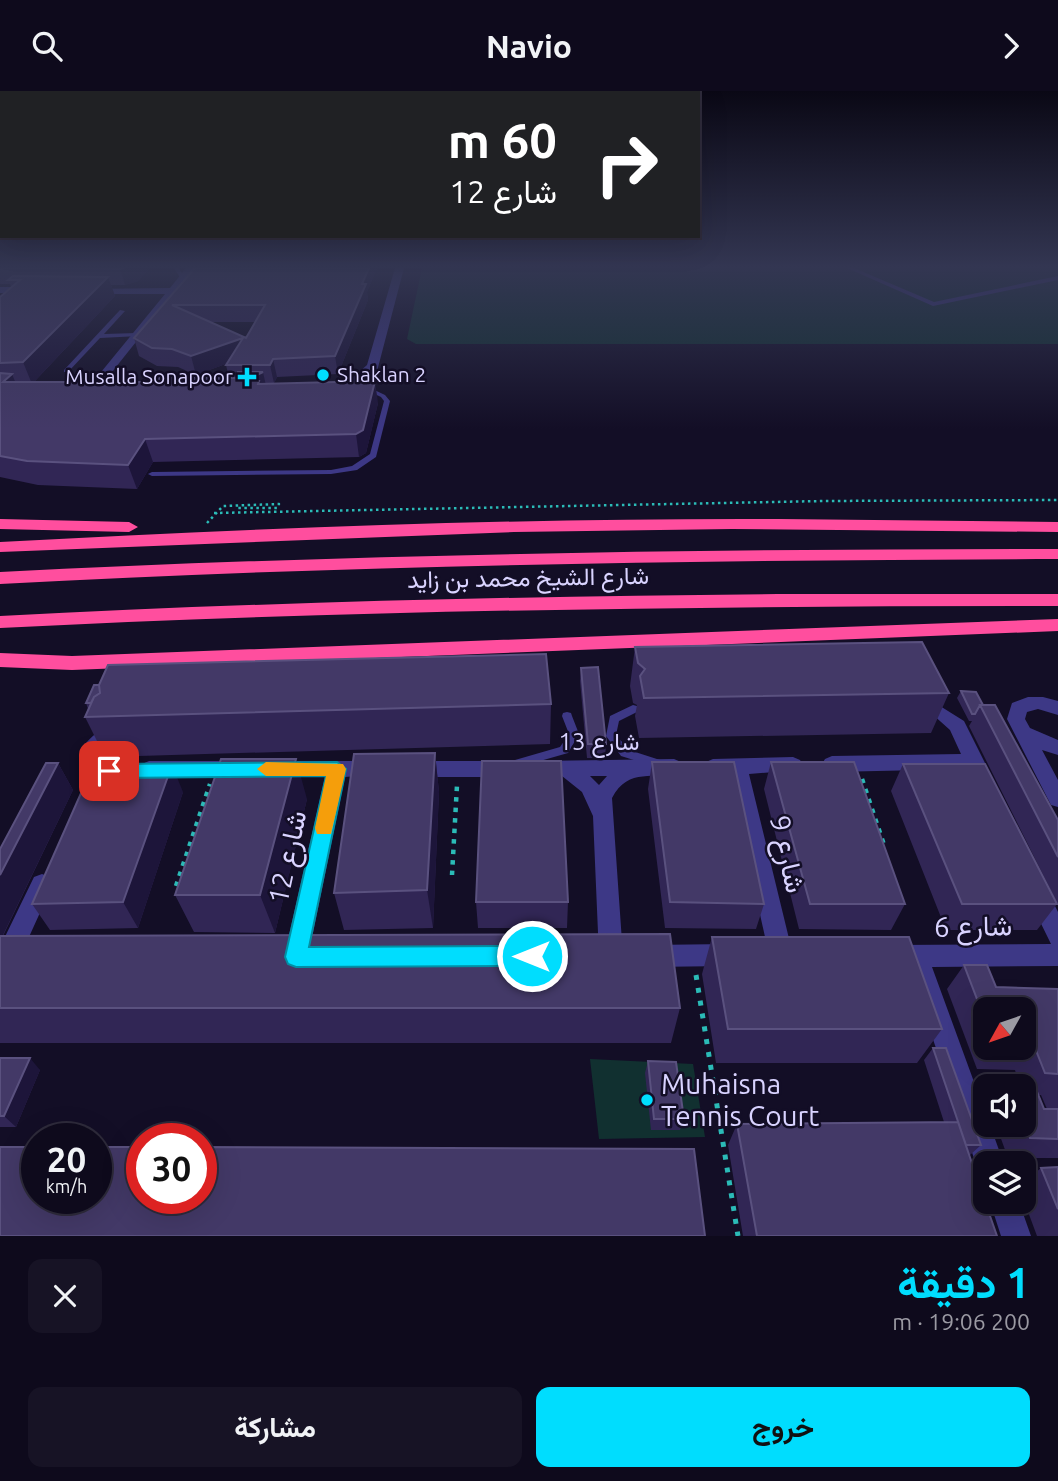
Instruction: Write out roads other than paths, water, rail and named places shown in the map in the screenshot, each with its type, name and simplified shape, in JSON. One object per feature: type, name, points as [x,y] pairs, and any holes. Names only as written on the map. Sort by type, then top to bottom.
[{"type":"highway","points":[[947,524],[1058,519]]},
{"type":"highway","points":[[0,524],[209,520],[331,530]]},
{"type":"highway","points":[[0,547],[331,530],[685,524],[947,524],[1058,527]]},
{"type":"highway","name":"شارع الشيخ محمد بن زايد","points":[[0,578],[476,559],[753,554],[1058,554]]},
{"type":"highway","name":"شارع الشيخ محمد بن زايد","points":[[0,622],[254,608],[725,599],[1058,600]]},
{"type":"highway","points":[[0,671],[72,663],[1058,625]]},
{"type":"highway","points":[[0,660],[72,663]]},
{"type":"street","points":[[106,390],[86,390],[148,321]]},
{"type":"street","points":[[370,368],[355,381],[322,390],[344,391],[360,386],[370,377],[370,368],[384,321]]},
{"type":"street","points":[[1058,708],[1032,703],[1019,708],[1016,719],[1058,799]]},
{"type":"street","points":[[940,713],[957,726],[986,786]]},
{"type":"street","points":[[1022,731],[1033,740],[1058,748]]},
{"type":"street","name":"شارع 13","points":[[109,776],[215,769],[670,768],[974,761]]},
{"type":"street","name":"شارع 9","points":[[737,766],[781,955]]},
{"type":"street","points":[[611,956],[602,798],[609,785],[633,768]]},
{"type":"street","name":"شارع 12","points":[[296,957],[337,769]]},
{"type":"street","points":[[566,769],[590,787],[601,813]]},
{"type":"street","points":[[3,966],[52,863]]},
{"type":"street","points":[[1028,873],[1058,936]]},
{"type":"street","points":[[583,956],[808,955]]},
{"type":"street","name":"شارع 6","points":[[875,956],[1058,955]]},
{"type":"street","points":[[916,956],[985,1151]]},
{"type":"street","points":[[268,957],[323,957]]},
{"type":"street","points":[[3,966],[34,958]]},
{"type":"lane","points":[[66,371],[112,321]]},
{"type":"lane","points":[[99,336],[137,335]]},
{"type":"lane","points":[[152,474],[331,472],[354,468],[373,455],[387,401],[381,394],[360,386]]},
{"type":"lane","points":[[633,709],[614,719],[611,736],[616,745],[625,753],[670,768]]},
{"type":"lane","points":[[486,769],[543,758],[564,750],[574,734],[567,716]]},
{"type":"lane","points":[[109,776],[90,772],[83,757],[95,739],[112,729]]},
{"type":"place","name":"Shaklan 2","points":[[323,375]]},
{"type":"place","name":"Musalla Sonapoor","points":[[247,377]]},
{"type":"place","name":"Muhaisna Tennis Court","points":[[647,1100]]}]
